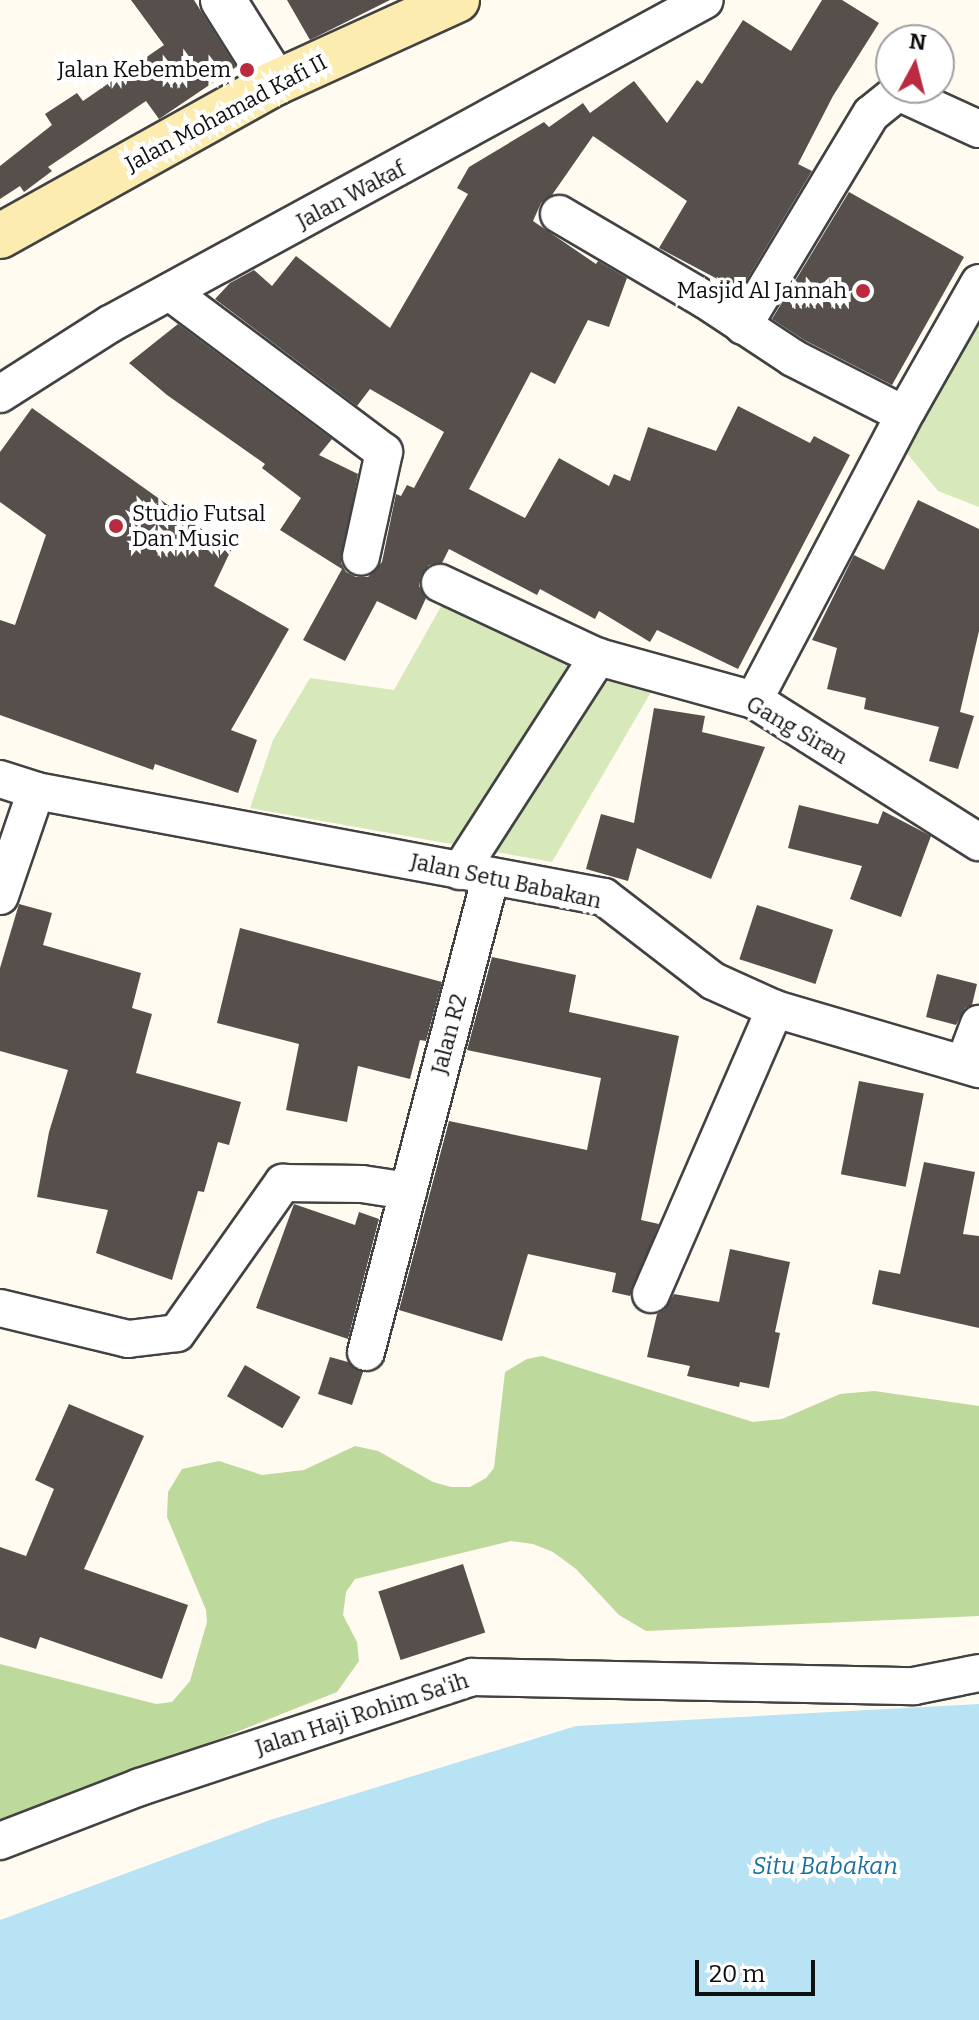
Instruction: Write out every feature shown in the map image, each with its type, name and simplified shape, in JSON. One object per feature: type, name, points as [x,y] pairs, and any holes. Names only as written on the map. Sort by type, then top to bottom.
[{"type":"main road","name":"Jalan Mohamad Kafi II","points":[[0,236],[275,83],[457,0]]},
{"type":"street","points":[[223,0],[275,83]]},
{"type":"street","name":"Jalan Wakaf","points":[[0,394],[110,324],[705,0]]},
{"type":"street","points":[[743,326],[871,114],[898,92],[977,120]]},
{"type":"street","points":[[559,214],[704,299],[793,358],[890,410],[907,410]]},
{"type":"street","points":[[754,700],[907,410],[979,283]]},
{"type":"street","points":[[170,292],[384,452],[361,557]]},
{"type":"street","name":"Gang Siran","points":[[440,583],[598,657],[754,700],[979,842]]},
{"type":"street","points":[[476,874],[598,657]]},
{"type":"street","name":"Jalan Setu Babakan","points":[[0,779],[36,791],[604,897],[713,981],[775,1009],[971,1067]]},
{"type":"street","points":[[0,896],[36,791]]},
{"type":"street","name":"Jalan R2","points":[[366,1352],[408,1191],[476,874]]},
{"type":"street","points":[[651,1294],[775,1009]]},
{"type":"street","points":[[971,1067],[979,1024]]},
{"type":"street","points":[[0,1308],[128,1339],[177,1333],[283,1183],[362,1184],[408,1191]]},
{"type":"street","name":"Jalan Haji Rohim Sa'ih","points":[[0,1841],[140,1787],[472,1677],[914,1686],[979,1673]]},
{"type":"green space","points":[[979,313],[979,507],[938,491],[905,451]]},
{"type":"green space","points":[[457,578],[668,663],[552,862],[250,808],[273,740],[310,678],[394,690]]},
{"type":"green space","points":[[542,1356],[753,1422],[782,1419],[840,1394],[874,1391],[979,1406],[979,1616],[646,1631],[619,1615],[576,1569],[553,1552],[533,1544],[511,1541],[355,1579],[346,1592],[343,1615],[357,1642],[359,1661],[337,1692],[0,1826],[0,1664],[156,1704],[172,1702],[190,1681],[207,1622],[206,1610],[167,1517],[168,1492],[182,1469],[219,1461],[262,1475],[304,1470],[355,1446],[378,1451],[433,1482],[451,1487],[470,1487],[486,1478],[494,1468],[505,1372],[527,1359]]},
{"type":"water","name":"Situ Babakan","points":[[979,1704],[979,2020],[0,2020],[0,1920],[270,1820],[576,1726]]},
{"type":"building","points":[[131,0],[194,0],[236,67],[159,119],[146,101],[48,167],[52,171],[24,192],[20,186],[0,199],[0,166],[52,125],[45,114],[77,93],[83,101],[164,45]]},
{"type":"building","points":[[287,0],[390,0],[310,40]]},
{"type":"building","points":[[822,0],[842,0],[879,23],[875,24],[875,29],[833,96],[798,164],[812,171],[740,291],[659,248],[687,201],[593,136],[552,195],[541,203],[533,221],[596,264],[598,261],[627,278],[609,327],[588,320],[555,384],[531,372],[469,489],[525,518],[559,458],[609,486],[614,474],[630,481],[648,427],[716,451],[738,406],[810,443],[814,436],[850,455],[738,669],[657,630],[650,642],[599,611],[595,619],[540,589],[537,595],[449,549],[442,563],[429,565],[421,575],[419,586],[426,598],[416,620],[377,601],[345,661],[303,640],[342,569],[280,530],[301,498],[262,468],[265,464],[167,395],[129,363],[178,324],[332,439],[319,455],[358,474],[341,563],[346,572],[356,577],[368,577],[382,562],[396,494],[401,496],[407,485],[414,488],[444,432],[370,389],[357,406],[215,299],[230,283],[254,270],[272,286],[296,256],[390,328],[468,194],[457,188],[469,167],[544,122],[549,127],[583,103],[590,113],[634,81],[667,123],[697,80],[702,84],[743,20],[791,51]]},
{"type":"building","name":"Masjid Al Jannah","points":[[849,192],[964,257],[892,385],[804,340],[772,319]]},
{"type":"building","points":[[32,408],[231,550],[214,586],[289,629],[231,730],[257,740],[238,793],[155,764],[153,770],[0,715],[0,620],[15,625],[46,535],[0,502],[0,452]]},
{"type":"building","points":[[918,500],[979,529],[979,631],[960,712],[974,716],[958,769],[929,761],[939,727],[864,709],[866,698],[827,689],[837,648],[812,640],[854,555],[884,570]]},
{"type":"building","points":[[654,708],[705,716],[702,732],[765,747],[711,879],[637,848],[628,881],[586,869],[601,814],[634,823]]},
{"type":"building","points":[[799,805],[878,824],[883,811],[931,836],[901,917],[850,899],[862,866],[788,848]]},
{"type":"building","points":[[19,904],[52,913],[43,945],[141,973],[132,1008],[152,1014],[136,1073],[241,1102],[229,1145],[218,1142],[204,1192],[198,1191],[172,1280],[96,1253],[108,1210],[37,1197],[49,1132],[68,1070],[0,1051],[0,968]]},
{"type":"building","points":[[757,905],[833,930],[815,984],[739,959]]},
{"type":"building","points":[[240,928],[442,982],[426,1041],[420,1040],[410,1079],[358,1066],[347,1122],[286,1110],[299,1044],[217,1023]]},
{"type":"building","points":[[492,957],[576,975],[569,1012],[679,1036],[641,1220],[659,1224],[630,1296],[612,1292],[616,1273],[528,1254],[502,1341],[399,1310],[449,1121],[587,1150],[601,1078],[467,1050]]},
{"type":"building","points":[[937,974],[977,984],[972,1005],[965,1008],[956,1025],[926,1017]]},
{"type":"building","points":[[859,1081],[924,1094],[906,1187],[841,1174]]},
{"type":"building","points":[[924,1162],[975,1172],[963,1234],[979,1236],[979,1328],[872,1304],[879,1270],[900,1274]]},
{"type":"building","points":[[294,1204],[355,1225],[359,1212],[379,1219],[348,1339],[256,1308]]},
{"type":"building","points":[[730,1249],[790,1262],[775,1332],[780,1333],[769,1388],[740,1382],[739,1387],[687,1376],[690,1366],[647,1357],[657,1314],[664,1310],[674,1294],[719,1302]]},
{"type":"building","points":[[330,1357],[348,1362],[363,1372],[352,1405],[318,1394]]},
{"type":"building","points":[[245,1365],[300,1397],[282,1428],[227,1396]]},
{"type":"building","points":[[69,1404],[144,1436],[84,1569],[188,1605],[162,1679],[40,1637],[36,1649],[0,1637],[0,1547],[26,1556],[54,1489],[35,1480]]},
{"type":"building","points":[[463,1564],[485,1632],[401,1660],[378,1592]]},
{"type":"place","name":"Jalan Kebembem","points":[[247,70]]},
{"type":"place","name":"Masjid Al Jannah","points":[[863,291]]},
{"type":"place","name":"Studio Futsal Dan Music","points":[[116,526]]}]
